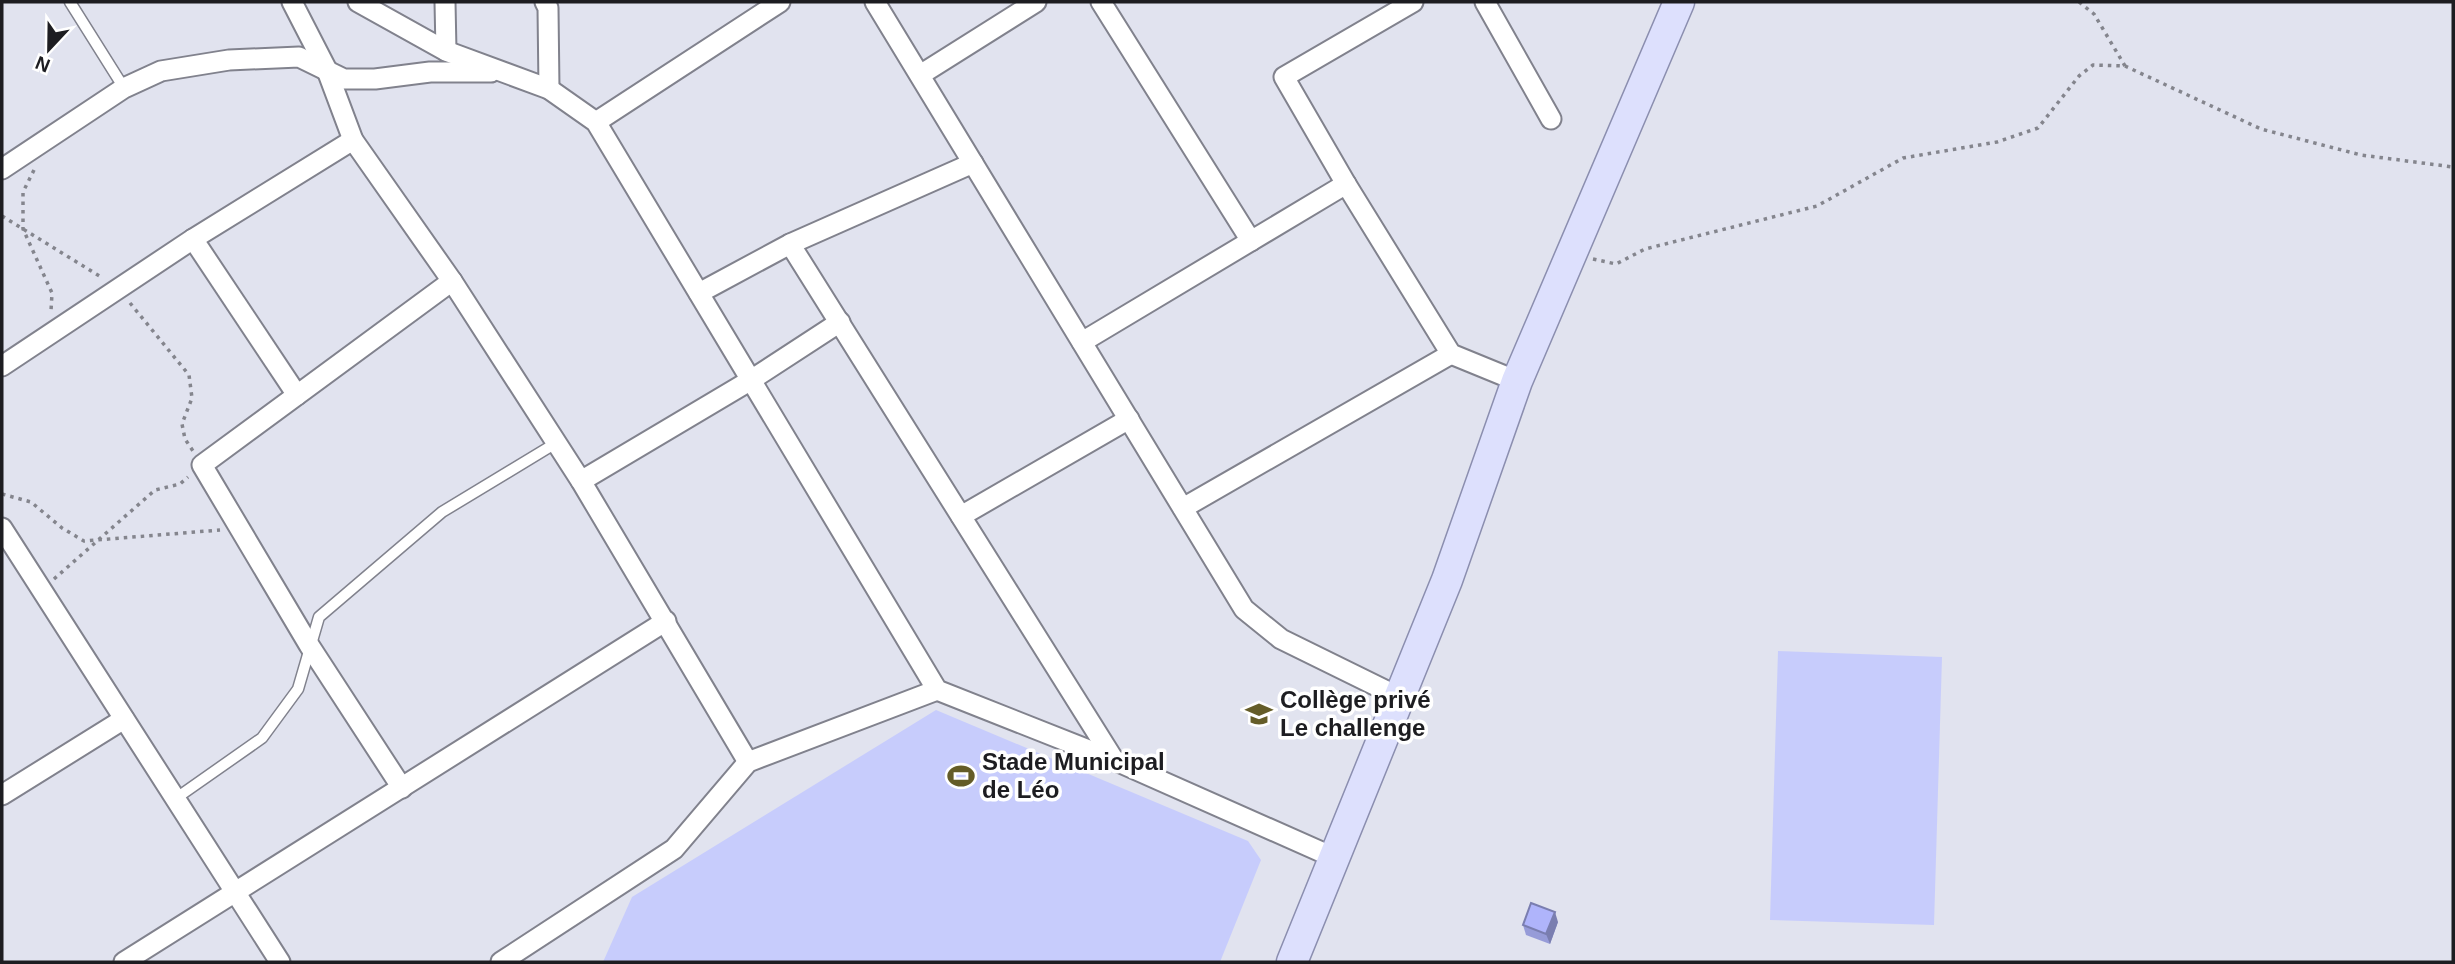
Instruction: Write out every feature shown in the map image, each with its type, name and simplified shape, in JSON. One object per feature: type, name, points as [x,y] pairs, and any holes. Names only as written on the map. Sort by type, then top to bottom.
[{"type":"main road","points":[[1293,962],[1447,580],[1517,381],[1679,2]]},
{"type":"street","points":[[292,2],[326,68],[353,140],[452,281],[581,481],[748,762]]},
{"type":"street","points":[[358,2],[446,51],[549,89],[596,122],[937,690],[1114,760],[1335,858]]},
{"type":"street","points":[[445,2],[446,51]]},
{"type":"street","points":[[545,2],[548,8],[549,89]]},
{"type":"street","points":[[875,2],[1244,608],[1281,639],[1401,698]]},
{"type":"street","points":[[920,75],[1037,2]]},
{"type":"street","points":[[1101,2],[1251,241]]},
{"type":"street","points":[[1413,2],[1284,78],[1451,354],[1517,381]]},
{"type":"street","points":[[1485,2],[1551,119]]},
{"type":"street","points":[[596,122],[769,5]]},
{"type":"street","points":[[2,169],[124,88],[161,71],[229,60],[299,57],[344,79],[375,79],[430,72],[506,72]]},
{"type":"street","points":[[2,366],[192,239],[353,140]]},
{"type":"street","points":[[699,293],[790,244],[974,163]]},
{"type":"street","points":[[1082,342],[1346,184]]},
{"type":"street","points":[[192,239],[297,395]]},
{"type":"street","points":[[790,244],[1114,760]]},
{"type":"street","points":[[402,789],[309,645],[202,465],[452,281]]},
{"type":"street","points":[[581,481],[751,380],[840,322]]},
{"type":"street","points":[[1183,508],[1451,354]]},
{"type":"street","points":[[961,516],[1129,419]]},
{"type":"street","points":[[2,528],[279,962]]},
{"type":"street","points":[[124,962],[666,621]]},
{"type":"street","points":[[501,962],[674,849],[748,762],[937,690]]},
{"type":"street","points":[[2,795],[124,719]]},
{"type":"lane","points":[[70,2],[124,88]]},
{"type":"lane","points":[[175,799],[262,738],[298,690],[319,617],[442,512],[556,443]]},
{"type":"path","points":[[2079,2],[2095,14],[2125,66]]},
{"type":"path","points":[[1571,254],[1616,264],[1645,249],[1818,206],[1902,158],[1997,142],[2038,128],[2079,76],[2093,65],[2125,66],[2261,129],[2361,155],[2453,167]]},
{"type":"path","points":[[48,140],[23,192],[23,229],[52,293],[50,334]]},
{"type":"path","points":[[2,216],[119,288],[189,375],[192,398],[182,424],[185,439],[202,465],[180,484],[155,490],[42,590]]},
{"type":"path","points":[[2,494],[31,502],[62,528],[84,541],[240,528]]},
{"type":"shaded area","points":[[1778,651],[1942,657],[1934,925],[1770,920]]},
{"type":"shaded area","name":"Stade Municipal de Léo","points":[[936,710],[1248,841],[1261,860],[1220,962],[603,962],[632,897]]},
{"type":"building","points":[[1531,903],[1555,912],[1546,934],[1523,925]]},
{"type":"place","name":"Collège privé Le challenge","points":[[1259,714]]},
{"type":"place","name":"Stade Municipal de Léo","points":[[961,776]]}]
